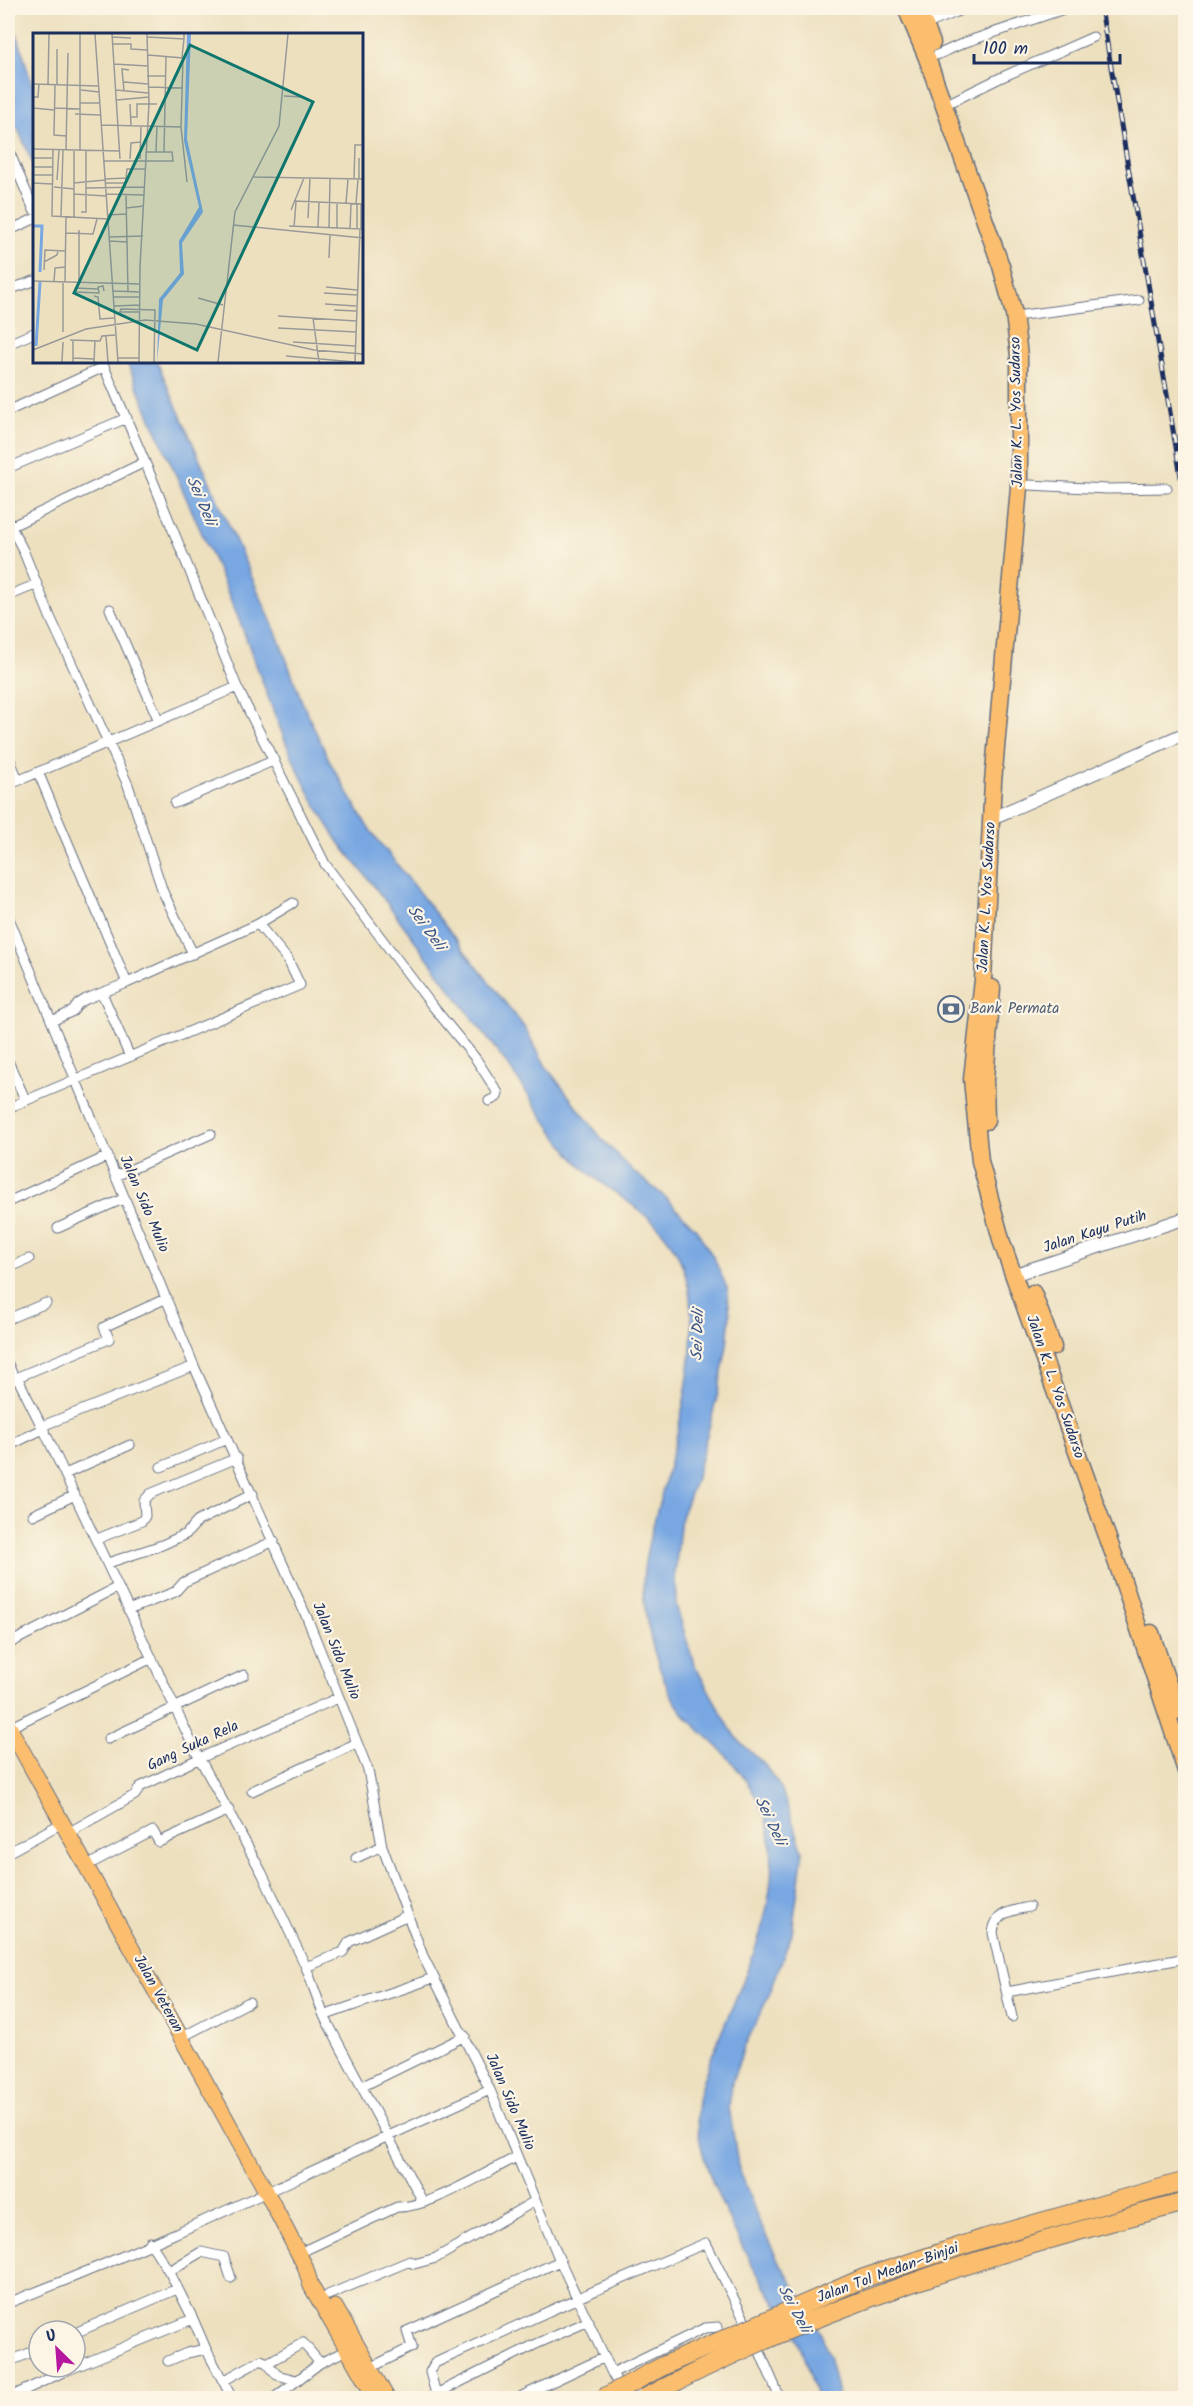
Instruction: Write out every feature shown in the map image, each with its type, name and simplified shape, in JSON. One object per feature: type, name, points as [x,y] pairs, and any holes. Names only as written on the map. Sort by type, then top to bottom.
[{"type":"highway","name":"Jalan K. L. Yos Sudarso","points":[[906,8],[927,58],[1001,266],[1014,314],[1018,356],[1019,488],[995,815],[993,981],[985,1080],[986,1125],[996,1181],[1018,1273],[1120,1572],[1185,1772]]},
{"type":"highway","name":"Jalan K. L. Yos Sudarso","points":[[918,8],[937,55],[1010,264],[1023,315],[1029,485],[995,815]]},
{"type":"highway","name":"Jalan K. L. Yos Sudarso","points":[[1018,1273],[1042,1315],[1129,1565],[1185,1736]]},
{"type":"highway","name":"Jalan Tol Medan–Binjai","points":[[603,2398],[665,2365],[864,2278],[985,2238],[1185,2181]]},
{"type":"highway","name":"Jalan Tol Medan–Binjai","points":[[645,2398],[774,2336],[868,2298],[990,2256],[1185,2202]]},
{"type":"main road","name":"Jalan Veteran","points":[[8,1727],[182,2037],[302,2260],[311,2286],[375,2398]]},
{"type":"main road","name":"Jalan Veteran","points":[[302,2260],[319,2280],[387,2398]]},
{"type":"street","points":[[925,25],[966,8]]},
{"type":"street","points":[[937,55],[966,42],[1067,8]]},
{"type":"street","points":[[953,101],[999,78],[1093,38]]},
{"type":"street","points":[[8,149],[33,208]]},
{"type":"street","points":[[8,175],[17,171]]},
{"type":"street","points":[[8,231],[33,219]]},
{"type":"street","points":[[8,290],[33,281]]},
{"type":"street","points":[[1023,315],[1139,300]]},
{"type":"street","points":[[8,344],[33,333]]},
{"type":"street","points":[[8,411],[103,364],[237,687],[325,864],[431,1004],[477,1059],[495,1087],[498,1096],[489,1101]]},
{"type":"street","points":[[8,468],[127,418]]},
{"type":"street","points":[[145,462],[9,524],[23,550],[128,785],[163,892],[194,954]]},
{"type":"street","points":[[1029,485],[1107,489],[1167,488]]},
{"type":"street","points":[[8,596],[38,584]]},
{"type":"street","points":[[110,609],[159,721]]},
{"type":"street","points":[[8,785],[237,687]]},
{"type":"street","points":[[995,815],[1185,733]]},
{"type":"street","points":[[8,755],[18,780]]},
{"type":"street","points":[[175,803],[275,760]]},
{"type":"street","points":[[38,772],[127,983]]},
{"type":"street","points":[[52,1021],[73,1011],[81,1001],[194,954],[258,924],[293,903]]},
{"type":"street","name":"Jalan Sido Mulio","points":[[8,916],[194,1366],[274,1540],[368,1770],[382,1846],[433,1978],[465,2036],[490,2090],[561,2261],[612,2373],[626,2398]]},
{"type":"street","points":[[8,1108],[300,985],[288,960],[258,924]]},
{"type":"street","points":[[102,993],[130,1057]]},
{"type":"street","points":[[8,1061],[25,1099]]},
{"type":"street","points":[[116,1176],[210,1134]]},
{"type":"street","points":[[8,1202],[108,1156]]},
{"type":"street","points":[[58,1228],[125,1198]]},
{"type":"street","name":"Jalan Kayu Putih","points":[[1018,1273],[1185,1218]]},
{"type":"street","points":[[8,1268],[29,1259]]},
{"type":"street","points":[[13,1379],[109,1339],[104,1327],[167,1298]]},
{"type":"street","points":[[8,1319],[46,1303]]},
{"type":"street","points":[[8,1364],[13,1379],[42,1428],[65,1474],[200,1758],[262,1873],[306,1967],[324,2016],[423,2202]]},
{"type":"street","points":[[8,1446],[42,1428],[194,1366]]},
{"type":"street","points":[[161,1467],[227,1439]]},
{"type":"street","points":[[65,1474],[130,1444]]},
{"type":"street","points":[[96,1539],[142,1521],[145,1516],[144,1501],[150,1494],[237,1458]]},
{"type":"street","points":[[108,1563],[178,1538],[191,1530],[198,1521],[253,1494]]},
{"type":"street","points":[[33,1515],[75,1495]]},
{"type":"street","points":[[128,1610],[175,1592],[184,1582],[274,1540]]},
{"type":"street","points":[[8,1644],[118,1587]]},
{"type":"street","points":[[8,1727],[152,1658]]},
{"type":"street","points":[[108,1739],[244,1675]]},
{"type":"street","name":"Gang Suka Rela","points":[[8,1848],[11,1851],[65,1828],[135,1795],[140,1787],[200,1758],[338,1698]]},
{"type":"street","points":[[252,1791],[357,1743]]},
{"type":"street","points":[[86,1866],[153,1831],[159,1842],[229,1810]]},
{"type":"street","points":[[356,1858],[382,1846]]},
{"type":"street","points":[[1012,2017],[993,1927],[996,1920],[1007,1912],[1029,1907]]},
{"type":"street","points":[[306,1967],[343,1952],[349,1942],[408,1915]]},
{"type":"street","points":[[1007,1992],[1185,1958]]},
{"type":"street","points":[[324,2016],[361,2001],[396,1993],[433,1978]]},
{"type":"street","points":[[182,2037],[249,2002]]},
{"type":"street","points":[[363,2086],[465,2036]]},
{"type":"street","points":[[8,2303],[331,2164],[389,2135],[490,2090]]},
{"type":"street","points":[[302,2260],[397,2207],[412,2207],[517,2157]]},
{"type":"street","points":[[328,2295],[410,2261],[414,2264],[436,2258],[535,2201]]},
{"type":"street","points":[[150,2242],[170,2273],[232,2398]]},
{"type":"street","points":[[589,2321],[534,2345],[432,2396],[430,2372],[435,2363],[706,2243],[760,2349],[777,2397]]},
{"type":"street","points":[[170,2273],[171,2270],[203,2251],[224,2257],[231,2278]]},
{"type":"street","points":[[370,2368],[412,2347],[407,2331],[561,2261]]},
{"type":"street","points":[[87,2328],[177,2289]]},
{"type":"street","points":[[8,2398],[63,2372],[193,2319]]},
{"type":"street","points":[[612,2373],[705,2328],[718,2326]]},
{"type":"street","points":[[267,2363],[303,2343],[320,2363]]},
{"type":"street","points":[[168,2361],[195,2350],[206,2349]]},
{"type":"street","points":[[274,2398],[320,2363],[347,2350]]},
{"type":"street","points":[[8,2362],[27,2354]]},
{"type":"street","points":[[522,2396],[605,2357]]},
{"type":"street","points":[[223,2380],[261,2360],[267,2363],[277,2375],[296,2380]]},
{"type":"water","points":[[8,12],[33,89],[33,164],[8,106]]},
{"type":"water","name":"Sei Deli","points":[[127,363],[157,363],[278,637],[303,704],[331,764],[367,826],[524,1027],[547,1068],[602,1139],[696,1229],[714,1258],[727,1288],[730,1315],[727,1345],[718,1393],[695,1481],[681,1517],[675,1572],[676,1605],[694,1664],[730,1728],[740,1742],[764,1764],[781,1788],[803,1851],[792,1933],[769,1995],[743,2050],[732,2082],[729,2107],[738,2165],[758,2219],[779,2262],[820,2331],[829,2356],[839,2398],[816,2398],[804,2357],[792,2328],[747,2255],[723,2207],[704,2157],[699,2134],[697,2105],[701,2089],[758,1941],[771,1884],[772,1856],[765,1817],[750,1786],[729,1758],[684,1714],[674,1700],[654,1652],[646,1613],[643,1588],[645,1562],[682,1412],[691,1349],[692,1318],[689,1289],[681,1262],[672,1244],[660,1229],[633,1205],[588,1172],[565,1147],[501,1056],[340,843],[319,810],[304,784],[280,728],[237,615]]},
{"type":"railway","points":[[1101,8],[1186,506]]},
{"type":"place","name":"Bank Permata","points":[[951,1009]]}]
